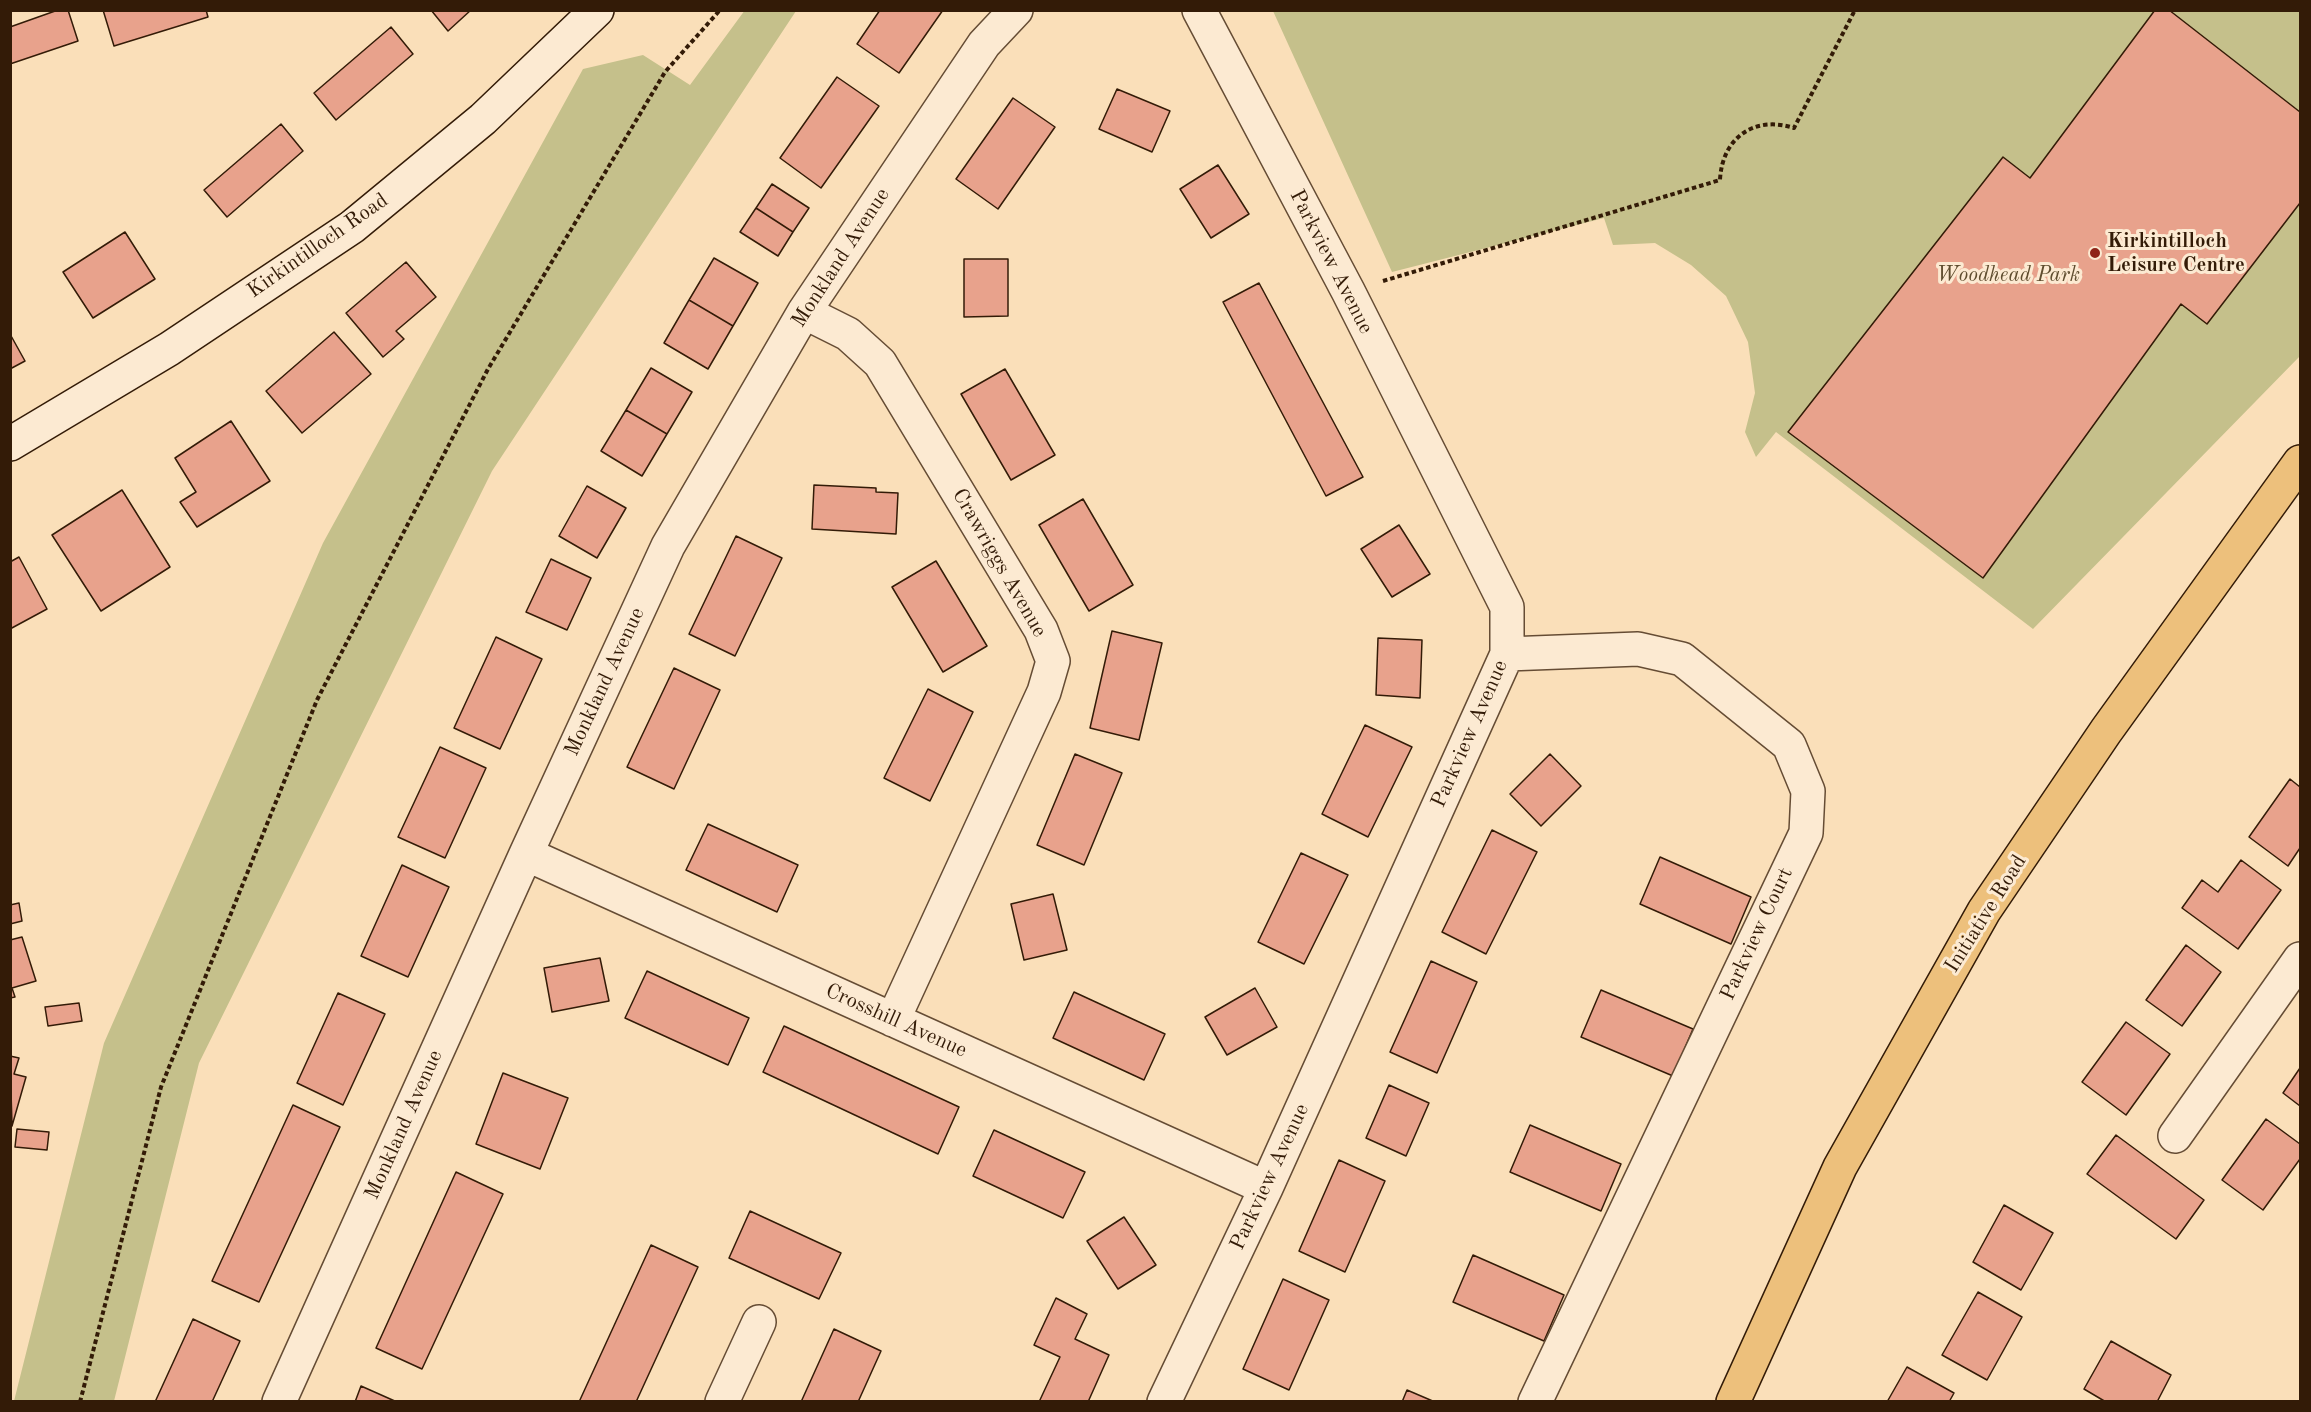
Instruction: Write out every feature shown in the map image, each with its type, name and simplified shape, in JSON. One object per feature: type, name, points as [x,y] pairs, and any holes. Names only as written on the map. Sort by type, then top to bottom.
[{"type":"main road","name":"Initiative Road","points":[[1733,1401],[1840,1167],[1984,910],[2106,731],[2301,462]]},
{"type":"street","name":"Kirkintilloch Road","points":[[10,444],[169,349],[352,227],[483,119],[597,10]]},
{"type":"street","name":"Monkland Avenue","points":[[279,1401],[668,546],[804,312],[984,44],[1016,10]]},
{"type":"street","name":"Parkview Avenue","points":[[1164,1401],[1266,1188],[1507,654],[1507,607],[1347,291],[1199,10]]},
{"type":"street","name":"Crawriggs Avenue","points":[[804,312],[848,334],[880,363],[1041,630],[1053,661],[1044,692],[893,1020]]},
{"type":"street","name":"Parkview Court","points":[[1507,654],[1638,649],[1682,659],[1789,745],[1808,791],[1806,833],[1535,1401]]},
{"type":"street","name":"Crosshill Avenue","points":[[526,854],[1266,1188]]},
{"type":"street","points":[[2175,1136],[2301,959]]},
{"type":"street","points":[[722,1401],[759,1322]]},
{"type":"path","points":[[80,1401],[161,1087],[317,700],[488,369],[665,72],[720,10]]},
{"type":"path","points":[[1347,291],[1720,180],[1721,164],[1726,150],[1742,133],[1764,124],[1779,123],[1794,128],[1855,10]]},
{"type":"green space","points":[[745,10],[796,11],[492,471],[199,1063],[114,1401],[14,1401],[104,1043],[323,543],[583,69],[643,55],[690,85]]},
{"type":"green space","name":"Woodhead Park","points":[[1273,11],[2300,11],[2300,356],[2033,629],[1776,432],[1756,457],[1745,432],[1755,393],[1748,342],[1726,296],[1691,265],[1655,243],[1613,245],[1604,218],[1392,272]]},
{"type":"building","points":[[58,10],[68,10],[78,41],[10,64],[10,27]]},
{"type":"building","points":[[103,10],[206,10],[208,17],[114,46]]},
{"type":"building","points":[[431,10],[471,10],[448,31]]},
{"type":"building","points":[[880,10],[943,10],[899,73],[857,44]]},
{"type":"building","name":"Kirkintilloch Leisure Centre","points":[[2155,10],[2169,10],[2300,112],[2300,203],[2207,324],[2181,304],[1983,578],[1788,432],[2003,157],[2030,178]]},
{"type":"building","points":[[391,27],[413,54],[336,120],[314,93]]},
{"type":"building","points":[[837,77],[879,106],[821,188],[780,158]]},
{"type":"building","points":[[1117,89],[1170,111],[1152,152],[1099,129]]},
{"type":"building","points":[[1013,98],[1055,127],[998,209],[956,179]]},
{"type":"building","points":[[281,124],[303,151],[227,217],[204,190]]},
{"type":"building","points":[[1218,165],[1249,214],[1211,238],[1180,189]]},
{"type":"building","points":[[772,184],[809,208],[793,232],[756,208]]},
{"type":"building","points":[[756,208],[793,232],[778,256],[740,232]]},
{"type":"building","points":[[125,232],[155,279],[93,318],[63,272]]},
{"type":"building","points":[[714,258],[758,283],[733,326],[689,300]]},
{"type":"building","points":[[964,259],[1008,259],[1008,316],[964,317]]},
{"type":"building","points":[[406,262],[436,297],[396,331],[404,339],[383,357],[346,313]]},
{"type":"building","points":[[1259,283],[1363,477],[1326,496],[1223,302]]},
{"type":"building","points":[[689,300],[733,326],[708,369],[664,343]]},
{"type":"building","points":[[334,332],[371,374],[302,433],[266,391]]},
{"type":"building","points":[[10,334],[25,361],[10,369]]},
{"type":"building","points":[[651,368],[692,392],[667,434],[626,410]]},
{"type":"building","points":[[1005,369],[1055,455],[1011,480],[961,394]]},
{"type":"building","points":[[626,410],[667,434],[642,476],[601,451]]},
{"type":"building","points":[[231,421],[270,481],[197,527],[180,502],[196,492],[175,458]]},
{"type":"building","points":[[814,485],[876,488],[876,492],[898,493],[896,534],[812,529]]},
{"type":"building","points":[[587,486],[626,508],[597,558],[559,536]]},
{"type":"building","points":[[122,490],[170,567],[101,611],[52,535]]},
{"type":"building","points":[[1083,499],[1133,585],[1089,611],[1039,525]]},
{"type":"building","points":[[1399,525],[1430,574],[1392,597],[1361,549]]},
{"type":"building","points":[[736,536],[782,558],[735,656],[689,634]]},
{"type":"building","points":[[19,557],[47,609],[10,629],[10,562]]},
{"type":"building","points":[[551,559],[591,578],[567,630],[526,612]]},
{"type":"building","points":[[936,561],[987,646],[943,672],[892,587]]},
{"type":"building","points":[[1112,631],[1162,643],[1139,740],[1090,728]]},
{"type":"building","points":[[496,637],[542,659],[500,749],[454,728]]},
{"type":"building","points":[[1378,638],[1422,640],[1420,698],[1376,695]]},
{"type":"building","points":[[674,668],[720,690],[674,789],[627,767]]},
{"type":"building","points":[[928,689],[973,712],[930,801],[884,778]]},
{"type":"building","points":[[1365,725],[1412,747],[1368,837],[1322,814]]},
{"type":"building","points":[[440,747],[486,768],[445,858],[398,837]]},
{"type":"building","points":[[1075,754],[1122,773],[1084,865],[1037,845]]},
{"type":"building","points":[[1550,754],[1581,786],[1541,826],[1510,794]]},
{"type":"building","points":[[2290,779],[2300,787],[2300,848],[2288,866],[2249,837]]},
{"type":"building","points":[[708,824],[798,865],[777,912],[686,870]]},
{"type":"building","points":[[1492,830],[1537,852],[1486,954],[1442,932]]},
{"type":"building","points":[[1301,853],[1348,875],[1304,964],[1258,942]]},
{"type":"building","points":[[1660,857],[1751,897],[1731,944],[1640,904]]},
{"type":"building","points":[[2241,860],[2281,890],[2238,949],[2182,908],[2202,880],[2218,892]]},
{"type":"building","points":[[402,865],[449,887],[408,977],[361,956]]},
{"type":"building","points":[[1053,894],[1067,950],[1024,960],[1011,904]]},
{"type":"building","points":[[19,903],[22,921],[10,924],[10,905]]},
{"type":"building","points":[[22,937],[36,981],[12,988],[15,997],[10,998],[10,940]]},
{"type":"building","points":[[2186,945],[2221,972],[2182,1026],[2146,1000]]},
{"type":"building","points":[[600,958],[609,1001],[552,1012],[544,968]]},
{"type":"building","points":[[1431,961],[1477,982],[1437,1073],[1390,1052]]},
{"type":"building","points":[[647,971],[749,1018],[728,1065],[625,1018]]},
{"type":"building","points":[[1255,988],[1277,1027],[1227,1055],[1205,1017]]},
{"type":"building","points":[[1601,990],[1693,1029],[1673,1076],[1581,1037]]},
{"type":"building","points":[[1074,992],[1165,1034],[1144,1080],[1053,1038]]},
{"type":"building","points":[[338,993],[385,1014],[343,1105],[297,1083]]},
{"type":"building","points":[[79,1003],[82,1021],[48,1026],[45,1007]]},
{"type":"building","points":[[2126,1022],[2170,1054],[2126,1115],[2082,1082]]},
{"type":"building","points":[[784,1026],[959,1107],[938,1154],[763,1072]]},
{"type":"building","points":[[10,1056],[19,1058],[14,1074],[26,1077],[12,1126]]},
{"type":"building","points":[[2300,1068],[2300,1106],[2283,1093]]},
{"type":"building","points":[[503,1073],[568,1098],[540,1169],[476,1144]]},
{"type":"building","points":[[1389,1085],[1429,1103],[1406,1156],[1366,1138]]},
{"type":"building","points":[[293,1105],[340,1127],[259,1302],[212,1281]]},
{"type":"building","points":[[2266,1119],[2300,1144],[2300,1159],[2263,1210],[2222,1180]]},
{"type":"building","points":[[1530,1125],[1621,1164],[1601,1211],[1510,1172]]},
{"type":"building","points":[[17,1129],[49,1132],[47,1150],[15,1147]]},
{"type":"building","points":[[994,1130],[1085,1172],[1063,1218],[973,1176]]},
{"type":"building","points":[[2116,1135],[2204,1200],[2176,1239],[2087,1174]]},
{"type":"building","points":[[1339,1160],[1385,1181],[1345,1272],[1299,1251]]},
{"type":"building","points":[[456,1172],[503,1194],[422,1369],[376,1348]]},
{"type":"building","points":[[2004,1205],[2053,1233],[2021,1290],[1973,1262]]},
{"type":"building","points":[[750,1211],[841,1253],[819,1299],[729,1258]]},
{"type":"building","points":[[1124,1217],[1156,1265],[1118,1289],[1087,1241]]},
{"type":"building","points":[[651,1245],[698,1267],[636,1402],[579,1402]]},
{"type":"building","points":[[1473,1255],[1564,1295],[1544,1341],[1453,1302]]},
{"type":"building","points":[[1283,1279],[1329,1300],[1289,1390],[1243,1369]]},
{"type":"building","points":[[1978,1292],[2022,1317],[1987,1380],[1942,1355]]},
{"type":"building","points":[[1056,1298],[1087,1314],[1075,1339],[1109,1355],[1088,1402],[1039,1402],[1060,1357],[1034,1345]]},
{"type":"building","points":[[193,1319],[240,1341],[212,1402],[155,1402]]},
{"type":"building","points":[[834,1329],[881,1351],[858,1402],[801,1402]]},
{"type":"building","points":[[2111,1341],[2171,1375],[2157,1402],[2106,1402],[2084,1389]]},
{"type":"building","points":[[1907,1367],[1954,1393],[1949,1402],[1887,1402]]},
{"type":"building","points":[[361,1386],[397,1402],[355,1402]]},
{"type":"building","points":[[1407,1390],[1435,1402],[1402,1402]]},
{"type":"place","name":"Kirkintilloch Leisure Centre","points":[[2095,253]]}]
